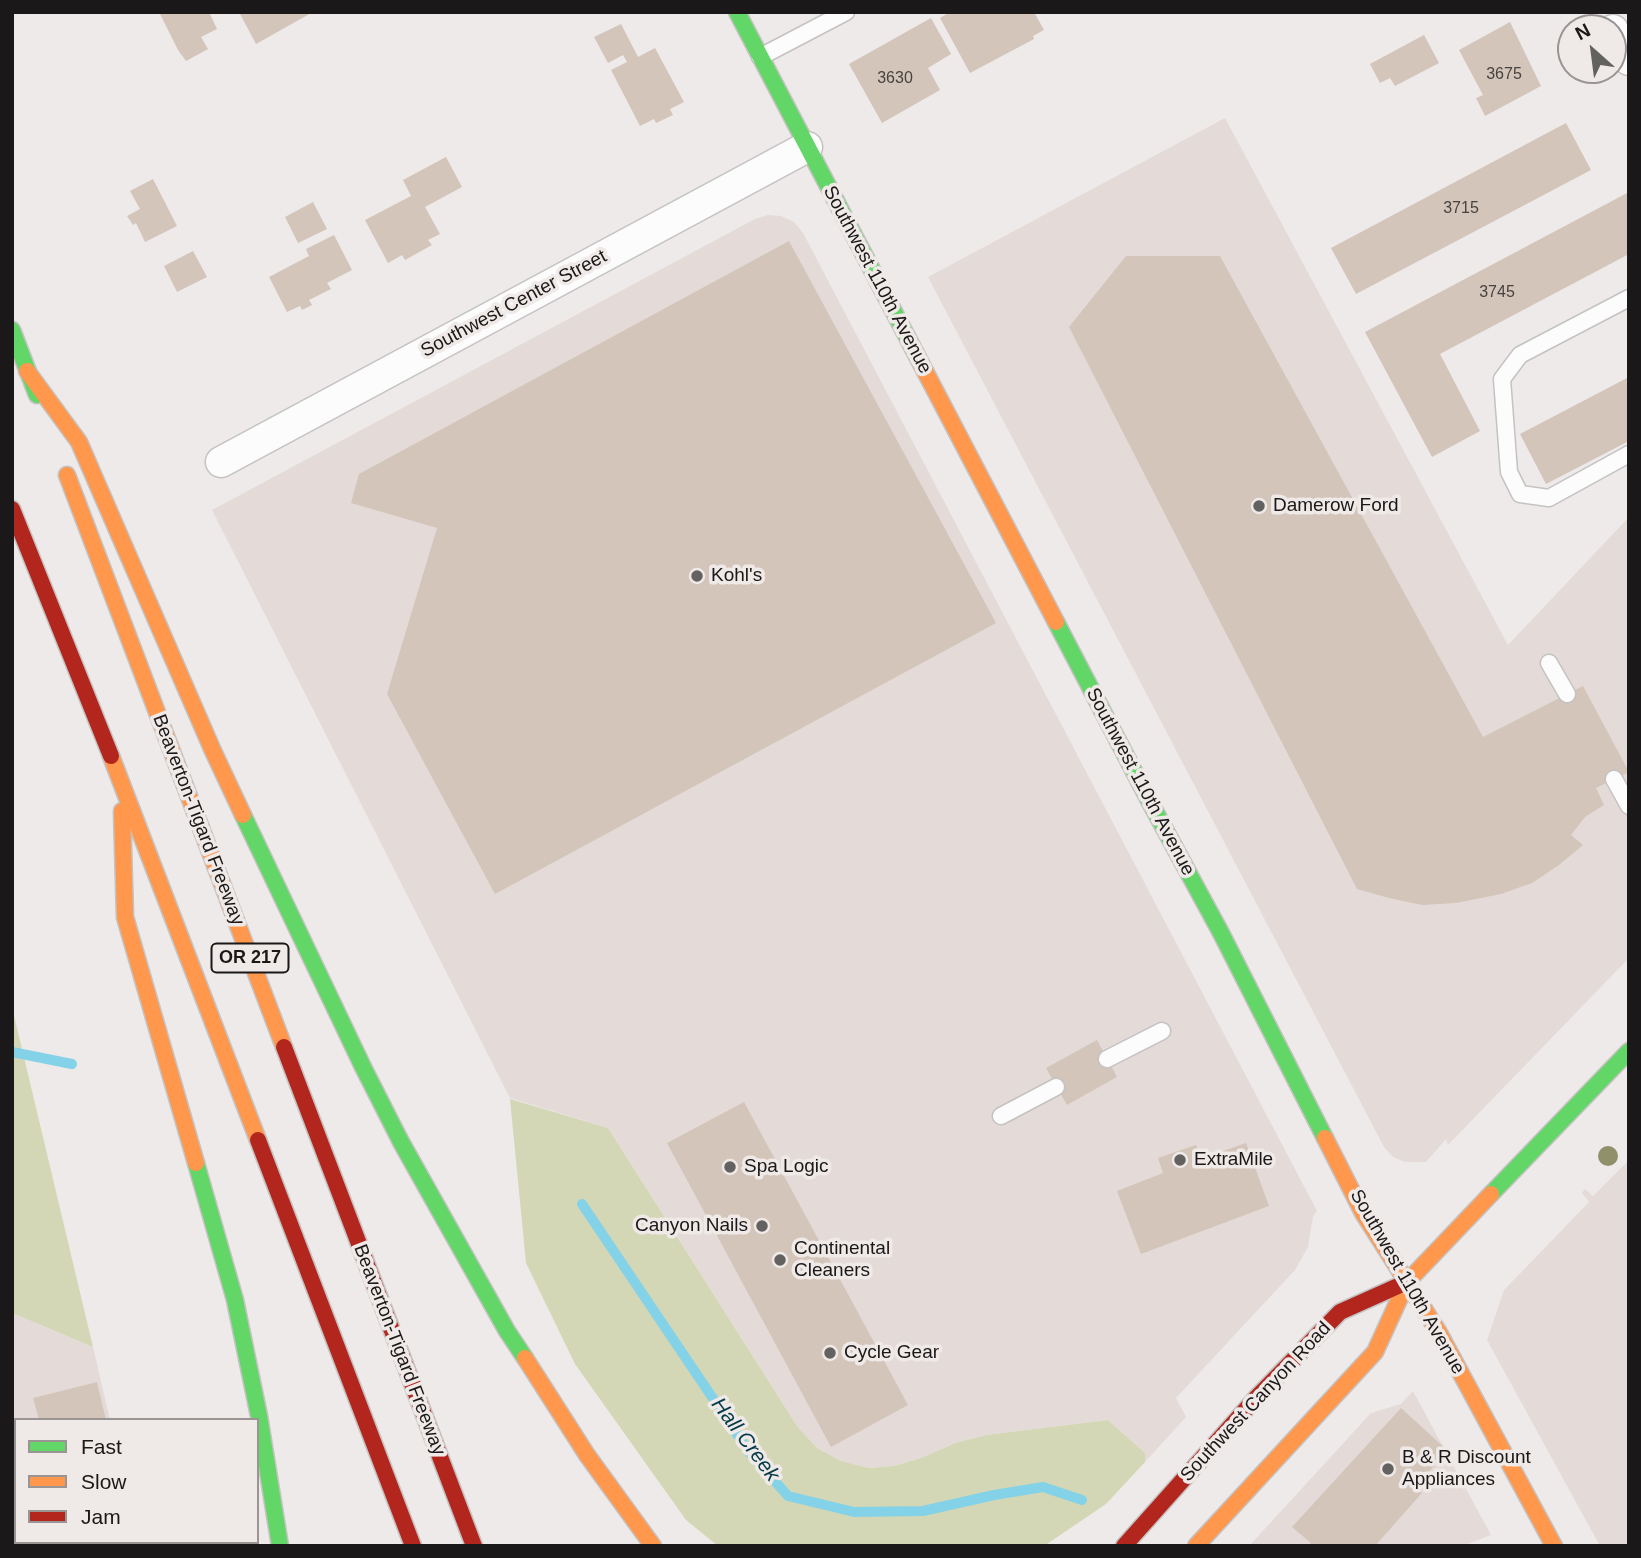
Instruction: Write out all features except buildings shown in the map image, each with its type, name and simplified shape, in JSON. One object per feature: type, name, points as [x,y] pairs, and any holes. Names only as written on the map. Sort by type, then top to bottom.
[{"type":"main road","name":"Southwest 110th Avenue","points":[[737,12],[1221,933],[1363,1213],[1438,1331],[1555,1546]]},
{"type":"main road","points":[[12,330],[47,423]]},
{"type":"main road","points":[[27,371],[79,442],[213,751],[401,1142],[508,1331],[587,1455],[653,1546]]},
{"type":"main road","name":"Beaverton-Tigard Freeway","points":[[62,462],[474,1546]]},
{"type":"main road","name":"OR 217","points":[[12,509],[121,781],[413,1546]]},
{"type":"main road","points":[[121,781],[125,917],[235,1300],[258,1418]]},
{"type":"main road","name":"Southwest Canyon Road","points":[[1196,1546],[1375,1352],[1407,1282],[1629,1051]]},
{"type":"main road","name":"Southwest Canyon Road","points":[[1124,1546],[1255,1399],[1340,1312],[1407,1282]]},
{"type":"main road","points":[[259,1422],[280,1546]]},
{"type":"street","name":"Southwest Center Street","points":[[220,462],[807,147]]},
{"type":"lane","points":[[760,57],[846,12]]},
{"type":"lane","points":[[1629,298],[1520,355],[1502,379],[1509,472],[1521,494],[1549,498],[1629,454]]},
{"type":"lane","points":[[1549,663],[1567,694]]},
{"type":"lane","points":[[1614,779],[1629,806]]},
{"type":"lane","points":[[1108,1059],[1162,1031]]},
{"type":"lane","points":[[1001,1116],[1056,1087]]},
{"type":"shaded area","points":[[1225,118],[1508,645],[1629,517],[1629,958],[1448,1145],[1446,1139],[1426,1162],[1405,1162],[1393,1157],[1384,1147],[928,277]]},
{"type":"shaded area","points":[[768,215],[781,216],[794,222],[803,233],[1317,1211],[1313,1216],[1308,1247],[1295,1270],[1176,1398],[1186,1417],[1145,1462],[1145,1453],[1108,1420],[986,1435],[955,1443],[894,1466],[869,1468],[841,1461],[817,1448],[797,1426],[608,1128],[510,1098],[212,510],[755,219]]},
{"type":"shaded area","points":[[1629,1160],[1629,1546],[1600,1546],[1487,1340],[1504,1290],[1589,1202],[1582,1193],[1585,1189],[1593,1196]]},
{"type":"shaded area","points":[[12,1313],[93,1347],[110,1418],[14,1418],[14,1544],[139,1546],[12,1546]]},
{"type":"shaded area","points":[[1413,1391],[1491,1535],[1462,1546],[1249,1546],[1371,1413],[1401,1404]]},
{"type":"green space","points":[[12,1007],[93,1347],[12,1313]]},
{"type":"green space","points":[[510,1099],[608,1128],[797,1426],[817,1448],[841,1461],[869,1468],[894,1466],[955,1443],[986,1435],[1108,1420],[1145,1453],[1145,1462],[1106,1504],[1044,1546],[718,1546],[686,1520],[575,1364],[526,1263]]},
{"type":"waterway","name":"Hall Creek","points":[[12,1052],[72,1064]]},
{"type":"waterway","name":"Hall Creek","points":[[582,1204],[749,1452],[788,1496],[854,1512],[923,1511],[1043,1487],[1082,1500]]},
{"type":"traffic: fast","points":[[737,12],[916,354]]},
{"type":"traffic: fast","points":[[12,330],[37,395]]},
{"type":"traffic: fast","points":[[1056,622],[1221,933],[1325,1138]]},
{"type":"traffic: fast","points":[[243,815],[401,1142],[507,1331],[525,1358]]},
{"type":"traffic: fast","points":[[1491,1194],[1629,1051]]},
{"type":"traffic: fast","points":[[196,1163],[235,1300],[259,1416],[280,1546]]},
{"type":"traffic: slow","points":[[916,354],[1056,622]]},
{"type":"traffic: slow","points":[[27,371],[79,442],[243,815]]},
{"type":"traffic: slow","points":[[67,475],[284,1047]]},
{"type":"traffic: slow","points":[[111,756],[258,1140]]},
{"type":"traffic: slow","points":[[122,811],[125,917],[196,1163]]},
{"type":"traffic: slow","points":[[1325,1138],[1363,1213],[1438,1331],[1554,1546]]},
{"type":"traffic: slow","points":[[1196,1546],[1375,1352],[1407,1282],[1491,1194]]},
{"type":"traffic: slow","points":[[525,1358],[587,1455],[653,1546]]},
{"type":"traffic: jam","points":[[12,509],[111,756]]},
{"type":"traffic: jam","points":[[284,1047],[474,1546]]},
{"type":"traffic: jam","points":[[258,1140],[413,1546]]},
{"type":"traffic: jam","points":[[1124,1546],[1255,1399],[1340,1312],[1407,1282]]},
{"type":"place","name":"Damerow Ford","points":[[1259,506]]},
{"type":"place","name":"Kohl's","points":[[697,576]]},
{"type":"place","name":"ExtraMile","points":[[1180,1160]]},
{"type":"place","name":"Spa Logic","points":[[730,1167]]},
{"type":"place","name":"Canyon Nails","points":[[762,1226]]},
{"type":"place","name":"Continental Cleaners","points":[[780,1260]]},
{"type":"place","name":"Cycle Gear","points":[[830,1353]]},
{"type":"place","name":"B & R Discount Appliances","points":[[1388,1469]]}]
